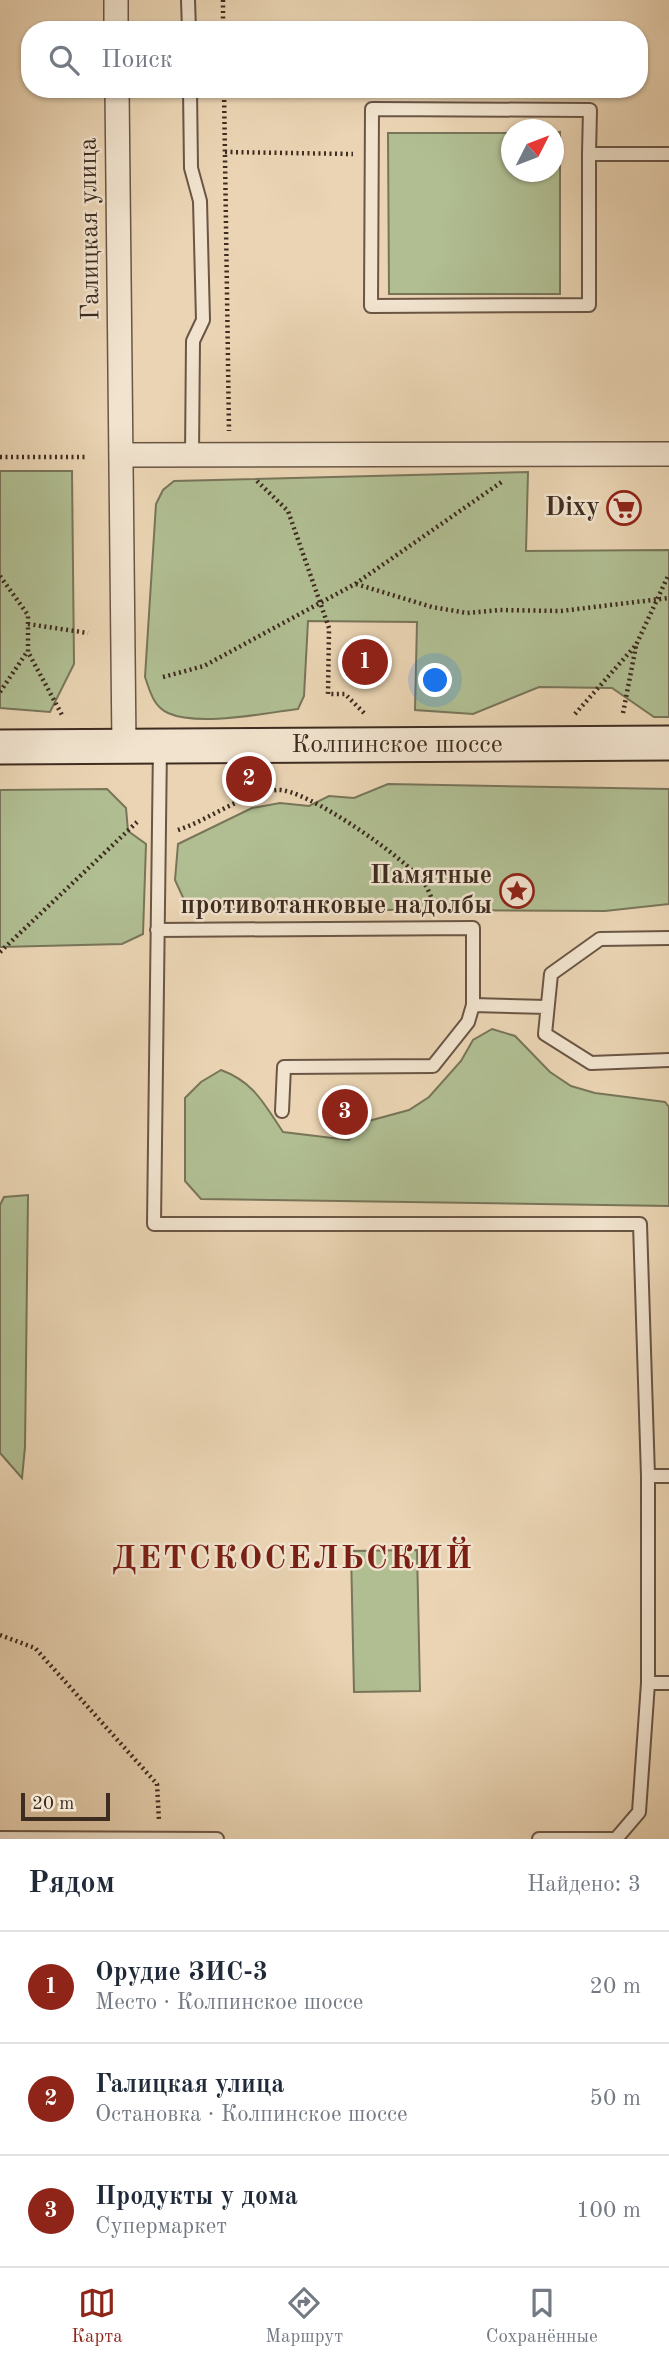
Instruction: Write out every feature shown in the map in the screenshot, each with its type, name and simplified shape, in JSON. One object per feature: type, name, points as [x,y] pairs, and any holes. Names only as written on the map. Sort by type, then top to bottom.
[{"type":"main road","name":"Колпинское шоссе","points":[[0,747],[669,744]]},
{"type":"street","points":[[116,0],[116,21]]},
{"type":"street","name":"Галицкая улица","points":[[117,98],[124,747]]},
{"type":"street","points":[[121,455],[669,454]]},
{"type":"lane","points":[[188,0],[189,21]]},
{"type":"lane","points":[[190,98],[191,168],[200,201],[203,320],[193,341],[192,455]]},
{"type":"lane","points":[[372,109],[590,110],[589,305],[371,306],[370,154],[372,109]]},
{"type":"lane","points":[[589,154],[669,154]]},
{"type":"lane","points":[[160,746],[153,1224],[640,1224],[648,1476],[648,1682],[639,1812],[616,1839],[539,1839]]},
{"type":"lane","points":[[157,930],[473,928],[474,1005],[468,1022],[433,1066],[284,1067],[282,1111]]},
{"type":"lane","points":[[669,938],[600,939],[551,974],[545,1034],[591,1063],[669,1060]]},
{"type":"lane","points":[[474,1005],[548,1007]]},
{"type":"lane","points":[[648,1476],[669,1476]]},
{"type":"lane","points":[[648,1682],[669,1683]]},
{"type":"lane","points":[[0,1838],[217,1839]]},
{"type":"path","points":[[223,0],[223,21]]},
{"type":"path","points":[[224,98],[229,454],[288,511],[329,628],[328,694],[345,694],[369,717]]},
{"type":"path","points":[[225,152],[370,154]]},
{"type":"path","points":[[163,677],[204,666],[355,583],[540,454]]},
{"type":"path","points":[[0,457],[86,457]]},
{"type":"path","points":[[617,744],[636,645],[669,574]]},
{"type":"path","points":[[0,576],[28,615],[28,652],[62,716]]},
{"type":"path","points":[[355,583],[432,607],[467,613],[500,610],[561,611],[669,598]]},
{"type":"path","points":[[28,625],[88,633]]},
{"type":"path","points":[[547,744],[636,645]]},
{"type":"path","points":[[0,691],[28,652]]},
{"type":"path","points":[[157,836],[186,827],[247,798],[280,790],[325,809],[367,834],[400,859],[424,883],[445,928]]},
{"type":"path","points":[[0,953],[119,835],[138,821]]},
{"type":"path","points":[[0,1635],[35,1647],[157,1784],[160,1839]]},
{"type":"green space","points":[[388,133],[501,133],[501,182],[560,182],[560,294],[389,294]]},
{"type":"green space","points":[[0,471],[72,471],[74,664],[50,712],[0,708]]},
{"type":"green space","points":[[528,472],[526,551],[669,550],[669,717],[654,717],[612,688],[539,687],[473,714],[415,710],[417,622],[308,621],[304,696],[298,709],[232,718],[197,719],[168,713],[155,702],[145,677],[156,504],[163,490],[174,481]]},
{"type":"green space","points":[[388,784],[669,789],[669,904],[605,911],[209,909],[186,904],[175,880],[178,844],[252,808],[280,803],[309,806],[329,796],[354,798]]},
{"type":"green space","points":[[107,789],[126,808],[128,831],[146,844],[143,934],[122,944],[0,947],[0,790]]},
{"type":"green space","points":[[492,1029],[515,1036],[550,1072],[571,1086],[595,1093],[665,1102],[669,1107],[669,1206],[201,1199],[185,1181],[185,1098],[201,1082],[221,1070],[250,1088],[264,1103],[283,1132],[349,1140],[365,1122],[409,1110],[429,1097],[461,1061],[473,1040]]},
{"type":"green space","points":[[28,1195],[25,1447],[22,1478],[0,1453],[0,1205],[4,1197]]},
{"type":"green space","points":[[417,1550],[420,1691],[354,1692],[351,1551]]},
{"type":"place","name":"Dixy","points":[[624,508]]},
{"type":"place","name":"Орудие ЗИС-3","points":[[365,662]]},
{"type":"place","name":"Галицкая улица","points":[[249,779]]},
{"type":"place","name":"Памятные противотанковые надолбы","points":[[517,891]]},
{"type":"place","name":"Продукты у дома","points":[[345,1112]]},
{"type":"district","name":"ДЕТСКОСЕЛЬСКИЙ","points":[[293,1559]]}]
